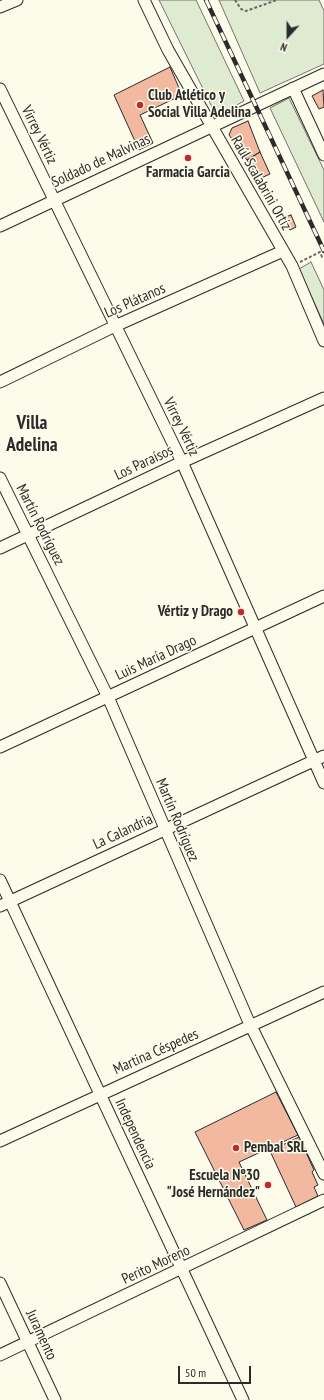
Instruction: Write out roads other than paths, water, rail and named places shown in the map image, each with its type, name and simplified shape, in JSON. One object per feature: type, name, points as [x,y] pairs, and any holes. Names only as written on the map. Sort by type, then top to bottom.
[{"type":"street","points":[[0,7],[17,0]]},
{"type":"street","name":"Raúl Scalabrini Ortíz","points":[[144,0],[168,50],[211,128],[292,266],[324,341]]},
{"type":"street","points":[[168,50],[179,57],[208,118],[217,124],[223,122]]},
{"type":"street","name":"Soldado de Malvinas","points":[[0,226],[54,199],[211,128],[324,74]]},
{"type":"street","points":[[293,88],[324,155]]},
{"type":"street","name":"Virrey Vértiz","points":[[0,89],[182,462],[256,628],[319,759],[324,783]]},
{"type":"street","name":"Los Plátanos","points":[[0,382],[115,326],[284,251]]},
{"type":"street","name":"Los Paraísos","points":[[0,548],[182,462],[324,398]]},
{"type":"street","name":"Martín Rodríguez","points":[[0,478],[29,534],[108,697],[164,830],[251,1025],[324,1174]]},
{"type":"street","name":"Luis María Drago","points":[[0,747],[324,596]]},
{"type":"street","name":"La Calandria","points":[[5,903],[319,759]]},
{"type":"street","name":"Independencia","points":[[0,880],[5,903],[100,1094],[243,1400]]},
{"type":"street","name":"Martina Céspedes","points":[[0,1142],[100,1094],[324,992]]},
{"type":"street","name":"Perito Moreno","points":[[0,1354],[182,1269],[324,1200]]},
{"type":"street","name":"Juramento","points":[[0,1283],[55,1400]]},
{"type":"railway","points":[[206,0],[324,251]]},
{"type":"place","name":"Club Atlético y Social Villa Adelina","points":[[140,105]]},
{"type":"place","name":"Farmacia Garcia","points":[[188,158]]},
{"type":"place","name":"Vértiz y Drago","points":[[241,612]]},
{"type":"place","name":"Pembal SRL","points":[[236,1148]]},
{"type":"place","name":"Escuela Nº30 \"José Hernández\"","points":[[268,1185]]},
{"type":"district","name":"Villa Adelina","points":[[32,435]]}]
